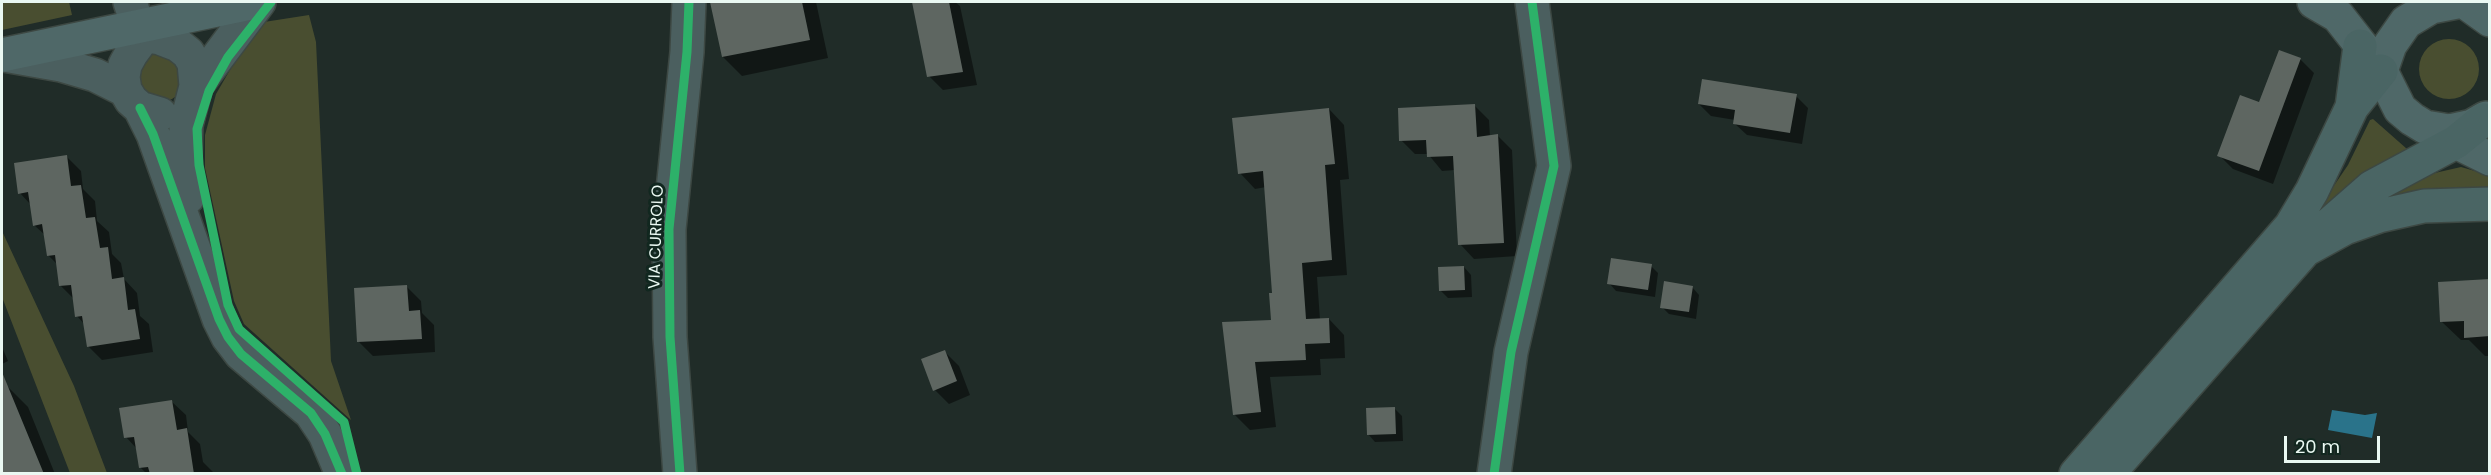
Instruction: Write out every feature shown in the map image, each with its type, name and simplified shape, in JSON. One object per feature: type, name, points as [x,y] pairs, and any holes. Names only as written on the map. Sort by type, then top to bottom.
[{"type":"highway","points":[[2076,474],[2291,226],[2312,191],[2377,54]]},
{"type":"highway","points":[[2108,474],[2338,214],[2372,187],[2456,142],[2486,118]]},
{"type":"highway","points":[[2305,250],[2345,228],[2379,216],[2424,206],[2490,204]]},
{"type":"main road","points":[[2,56],[139,23],[257,2]]},
{"type":"main road","points":[[2314,2],[2338,16],[2377,54],[2400,109],[2425,127],[2490,159]]},
{"type":"main road","points":[[2377,54],[2394,2]]},
{"type":"main road","points":[[2377,54],[2401,27],[2418,13],[2460,7]]},
{"type":"main road","points":[[2425,127],[2449,131],[2461,130],[2486,118]]},
{"type":"street","points":[[2,56],[61,65],[95,75],[151,113],[174,112],[194,91],[257,2]]},
{"type":"street","name":"VIA CURROLO","points":[[680,474],[670,337],[669,229],[687,52],[688,2]]},
{"type":"street","points":[[1494,474],[1511,352],[1554,166],[1532,2]]},
{"type":"street","points":[[191,238],[185,159],[186,125],[197,74],[188,53],[139,23],[123,77],[132,99],[153,134],[219,319],[228,337],[241,354],[311,413],[330,443],[342,474]]},
{"type":"green space","points":[[2,2],[69,2],[72,15],[2,30]]},
{"type":"green space","points":[[309,15],[316,42],[331,361],[351,420],[244,324],[234,301],[205,168],[205,135],[216,94],[234,63],[264,22]]},
{"type":"green space","points":[[2449,39],[2466,44],[2474,52],[2479,69],[2474,86],[2466,94],[2449,99],[2432,94],[2424,86],[2419,69],[2424,52],[2432,44]]},
{"type":"green space","points":[[150,52],[181,61],[179,94],[164,102],[147,99],[134,70]]},
{"type":"green space","points":[[2373,119],[2407,149],[2407,153],[2321,212],[2320,206],[2348,165],[2370,120]]},
{"type":"green space","points":[[2461,167],[2489,175],[2489,193],[2392,201],[2386,195],[2426,175]]},
{"type":"green space","points":[[2,231],[74,386],[107,473],[70,473],[2,297]]},
{"type":"water","points":[[2332,410],[2365,415],[2377,413],[2372,438],[2328,430]]},
{"type":"building","points":[[710,2],[802,2],[810,40],[722,57]]},
{"type":"building","points":[[912,2],[949,2],[963,72],[927,77]]},
{"type":"building","points":[[2279,50],[2301,58],[2259,171],[2217,156],[2240,95],[2259,102]]},
{"type":"building","points":[[1702,79],[1797,94],[1790,133],[1733,124],[1735,110],[1698,104]]},
{"type":"building","points":[[1475,104],[1477,137],[1498,134],[1504,243],[1458,245],[1453,156],[1427,157],[1426,140],[1399,141],[1398,108]]},
{"type":"building","points":[[1329,108],[1335,164],[1325,165],[1332,260],[1302,263],[1306,319],[1329,318],[1330,343],[1305,344],[1306,360],[1255,362],[1261,412],[1233,415],[1222,322],[1271,320],[1269,293],[1272,293],[1263,171],[1238,174],[1232,118]]},
{"type":"building","points":[[67,155],[71,186],[81,185],[86,218],[95,217],[100,248],[108,247],[112,279],[124,277],[128,310],[135,309],[140,339],[87,347],[82,316],[75,317],[71,285],[59,286],[55,255],[47,256],[42,224],[33,226],[28,192],[18,194],[14,163]]},
{"type":"building","points":[[1611,258],[1652,264],[1648,290],[1607,284]]},
{"type":"building","points":[[1464,266],[1465,290],[1439,291],[1438,267]]},
{"type":"building","points":[[2490,279],[2490,336],[2464,338],[2464,321],[2440,322],[2438,282]]},
{"type":"building","points":[[1664,281],[1693,286],[1689,312],[1660,308]]},
{"type":"building","points":[[407,285],[409,311],[420,310],[422,339],[357,342],[354,288]]},
{"type":"building","points":[[945,350],[957,381],[933,391],[921,359]]},
{"type":"building","points":[[2,372],[44,474],[2,474]]},
{"type":"building","points":[[172,400],[177,430],[187,428],[194,474],[150,474],[148,467],[139,468],[134,437],[124,438],[119,408]]},
{"type":"building","points":[[1395,407],[1396,434],[1367,435],[1366,408]]},
{"type":"cycle path","points":[[271,2],[228,57],[209,91],[197,129],[199,165],[228,305],[239,329],[344,422],[357,474]]},
{"type":"cycle path","points":[[680,474],[670,337],[669,229],[687,52],[689,2]]},
{"type":"cycle path","points":[[1494,474],[1511,352],[1554,166],[1532,2]]},
{"type":"cycle path","points":[[140,108],[153,134],[219,319],[228,337],[241,354],[311,413],[325,434],[342,474]]}]
